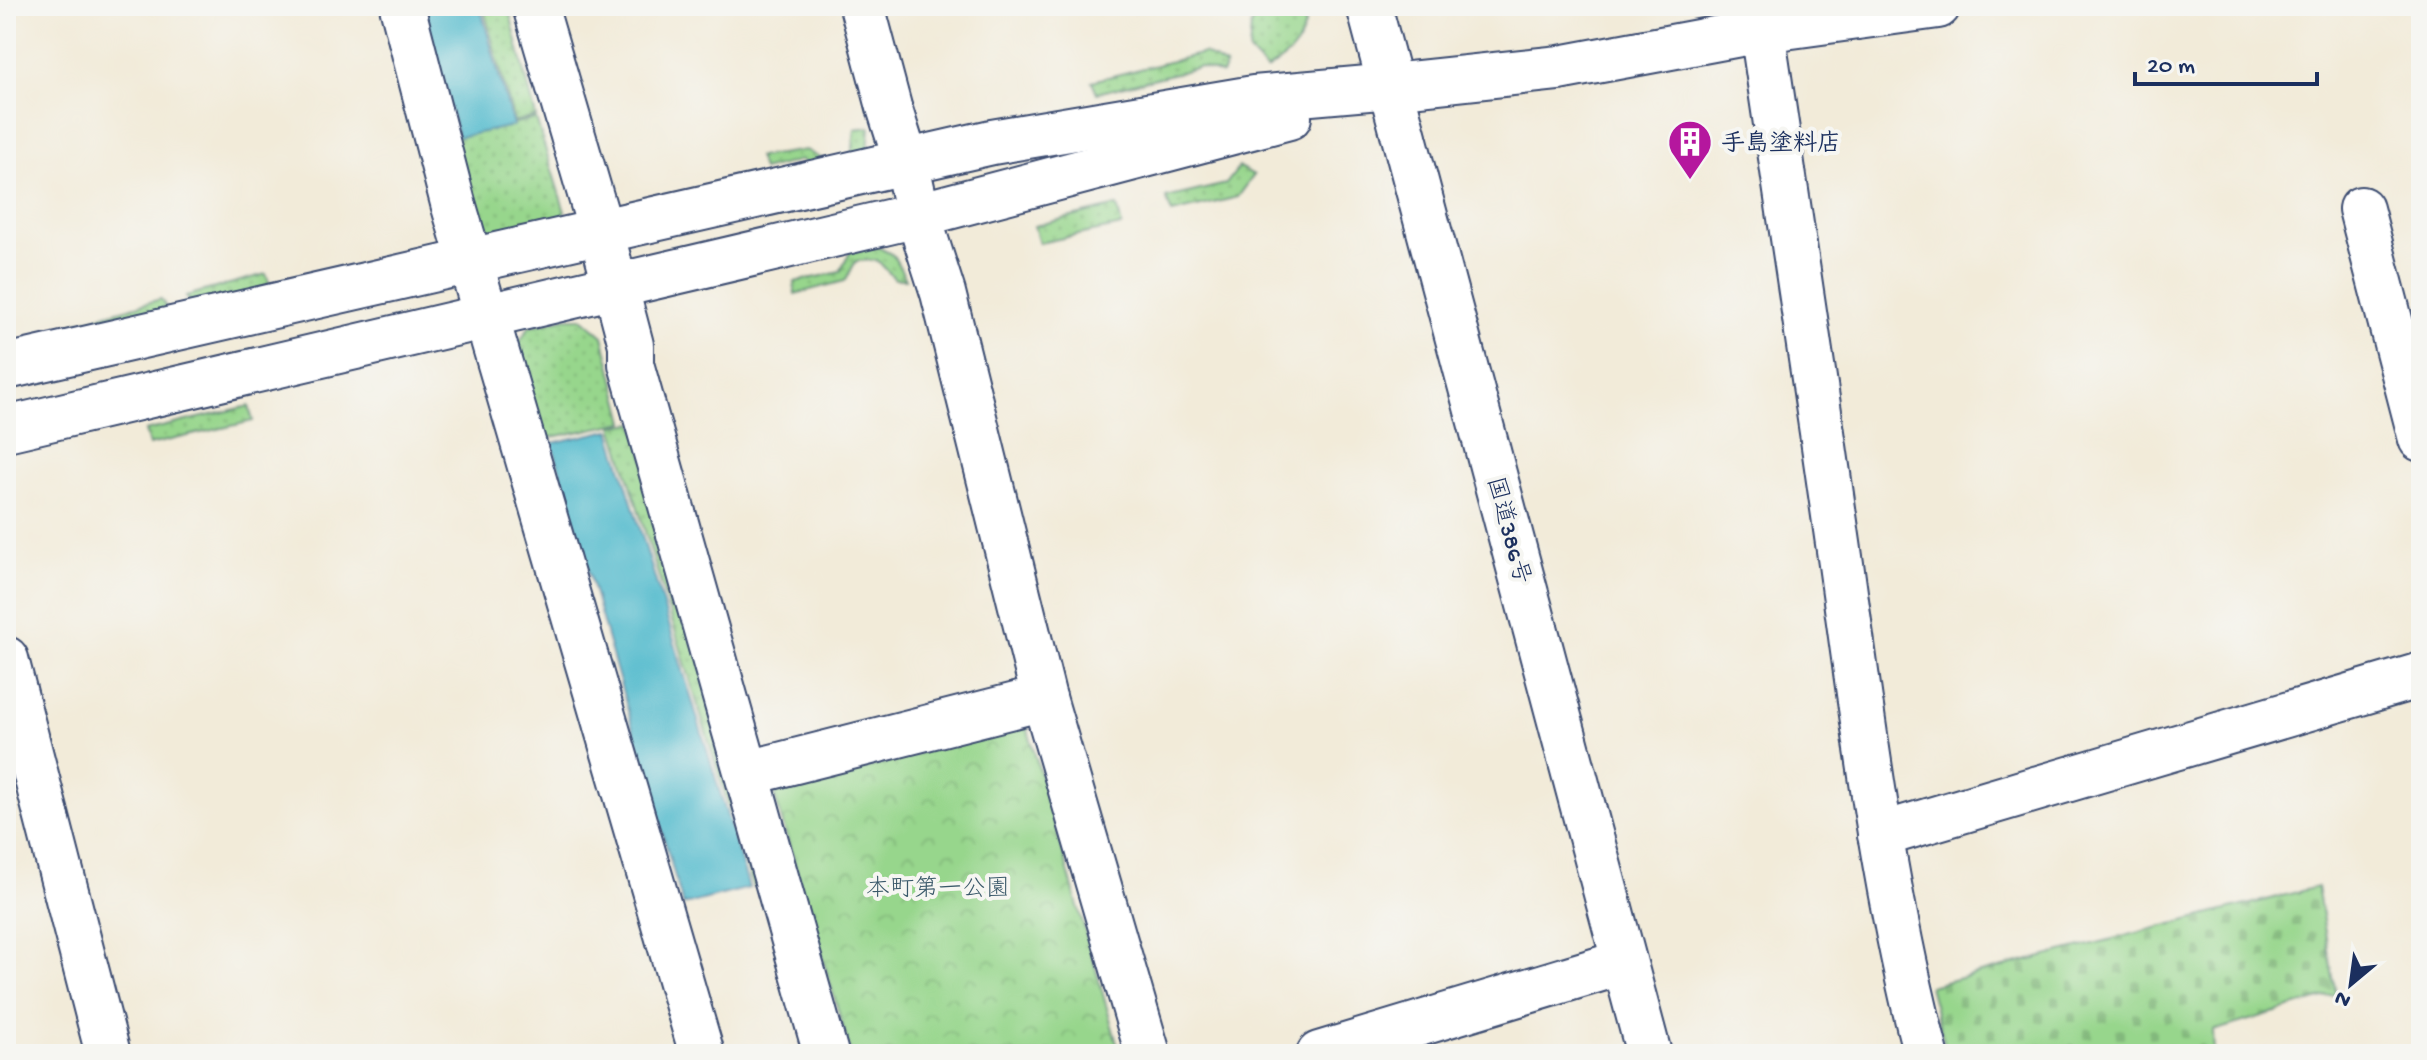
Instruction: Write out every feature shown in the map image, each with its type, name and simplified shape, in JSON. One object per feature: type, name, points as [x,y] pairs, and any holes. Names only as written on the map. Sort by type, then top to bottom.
[{"type":"main road","points":[[402,6],[486,317],[702,1054]]},
{"type":"main road","points":[[535,6],[601,231],[631,345],[631,364],[826,1054]]},
{"type":"main road","points":[[862,6],[918,215],[943,293],[1044,698],[1148,1054]]},
{"type":"main road","name":"国道386号","points":[[1369,6],[1649,1054]]},
{"type":"main road","points":[[6,367],[992,142],[1254,98],[1559,68],[1758,18],[1938,6]]},
{"type":"main road","points":[[1758,18],[1880,835],[1907,979],[1926,1054]]},
{"type":"main road","points":[[6,429],[918,215],[1260,126],[1391,86]]},
{"type":"main road","points":[[2361,209],[2421,439]]},
{"type":"main road","points":[[6,659],[108,1054]]},
{"type":"main road","points":[[1880,835],[2421,675]]},
{"type":"main road","points":[[748,773],[1044,698]]},
{"type":"main road","points":[[1319,1054],[1624,962]]},
{"type":"green space","points":[[483,6],[508,6],[536,117],[514,122]]},
{"type":"green space","points":[[1261,6],[1309,6],[1297,45],[1285,58],[1266,70],[1249,52],[1251,26]]},
{"type":"green space","points":[[1204,53],[1226,66],[1222,74],[1200,67],[1097,93],[1092,81]]},
{"type":"green space","points":[[536,119],[565,212],[546,237],[491,250],[442,137]]},
{"type":"green space","points":[[870,127],[868,151],[823,174],[801,160],[762,170],[758,157],[806,150],[827,162],[848,159],[853,149],[855,129]]},
{"type":"green space","points":[[1239,167],[1254,175],[1238,197],[1172,213],[1166,198],[1226,184]]},
{"type":"green space","points":[[1117,206],[1122,226],[1039,243],[1034,226]]},
{"type":"green space","points":[[878,247],[893,255],[906,279],[895,279],[877,260],[856,261],[845,281],[795,294],[794,282],[840,272],[850,252]]},
{"type":"green space","points":[[266,274],[271,287],[191,307],[186,296]]},
{"type":"green space","points":[[161,299],[170,314],[62,336],[75,323]]},
{"type":"green space","points":[[566,318],[582,318],[603,336],[625,422],[538,440],[507,362],[529,327]]},
{"type":"green space","points":[[249,406],[253,421],[149,445],[145,431]]},
{"type":"green space","points":[[634,423],[768,883],[753,887],[613,426]]},
{"type":"green space","name":"本町第一公園","points":[[1026,723],[1120,1054],[851,1054],[774,794]]},
{"type":"green space","points":[[2317,887],[2336,994],[2213,1031],[2214,1054],[1947,1054],[1929,986]]},
{"type":"water","points":[[421,6],[480,6],[513,126],[458,137]]},
{"type":"water","points":[[610,430],[749,888],[683,905],[552,443]]},
{"type":"place","name":"手島塗料店","points":[[1690,181]]}]
